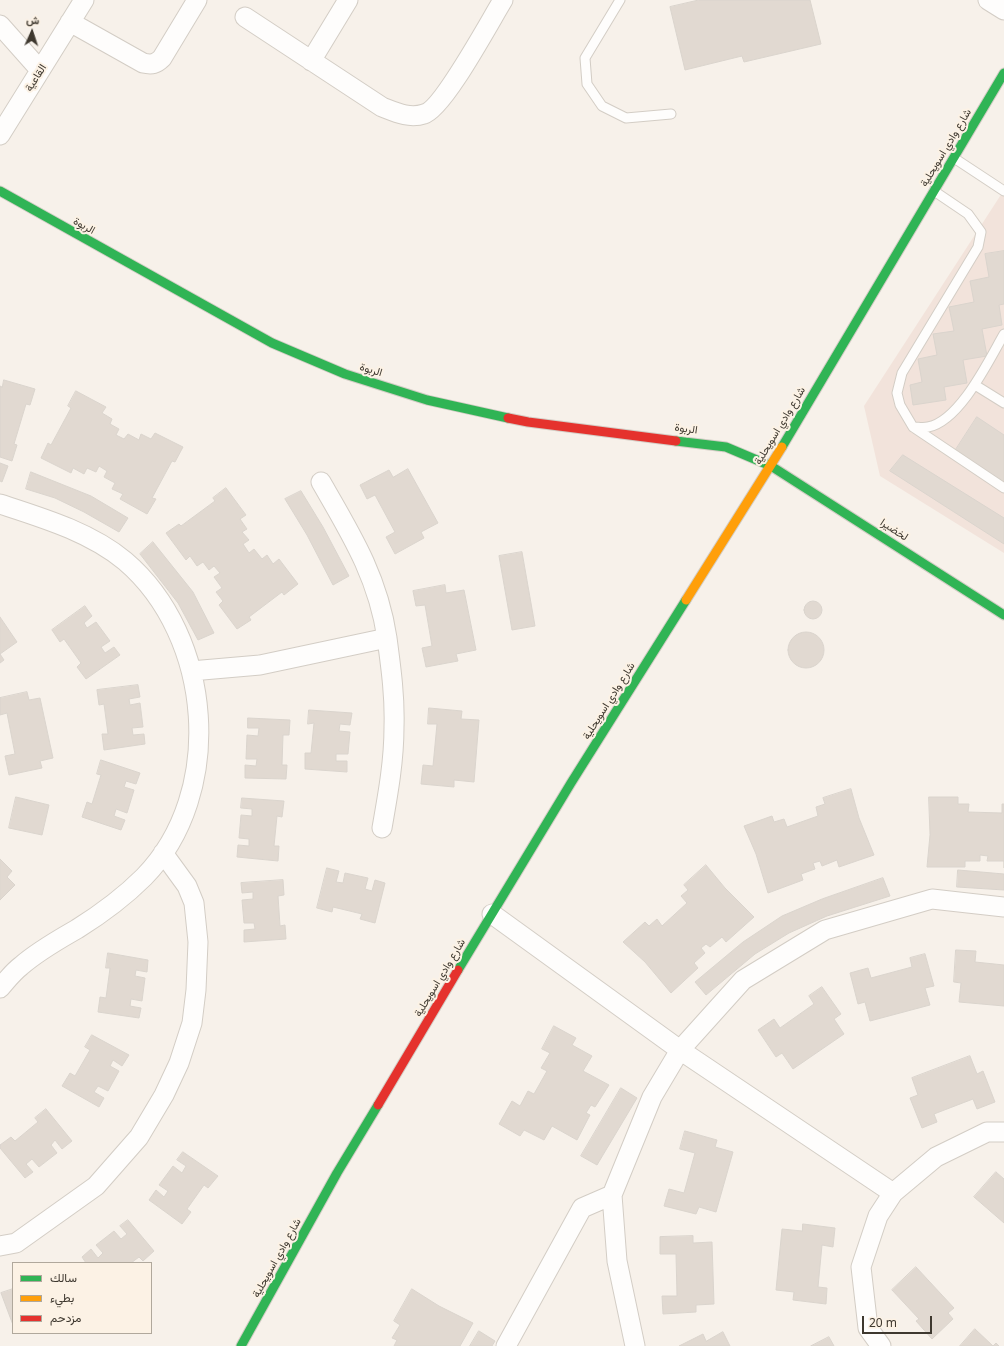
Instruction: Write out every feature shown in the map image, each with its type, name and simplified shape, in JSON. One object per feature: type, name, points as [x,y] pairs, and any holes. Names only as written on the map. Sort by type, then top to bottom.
[{"type":"street","name":"القاعية","points":[[0,135],[84,0]]},
{"type":"street","points":[[70,22],[143,63],[157,63],[162,58],[197,0]]},
{"type":"street","points":[[311,61],[348,0]]},
{"type":"street","points":[[245,17],[382,107],[407,116],[425,114],[448,92],[503,0]]},
{"type":"street","points":[[988,0],[1004,10]]},
{"type":"street","points":[[0,25],[40,70]]},
{"type":"street","name":"شارع وادي اسويحلية","points":[[241,1346],[337,1173],[492,914],[571,783],[771,466],[1004,73]]},
{"type":"street","name":"الربوة","points":[[0,191],[266,340],[345,374],[428,400],[528,422],[726,447],[771,466]]},
{"type":"street","name":"لخضيرا","points":[[771,466],[1004,615]]},
{"type":"street","points":[[321,482],[360,550],[374,582],[384,619],[392,679],[394,726],[393,757],[382,828]]},
{"type":"street","points":[[0,504],[65,527],[104,546],[125,562],[148,584],[165,609],[178,633],[188,658],[194,687],[198,721],[197,756],[193,785],[184,815],[163,853],[144,877],[112,905],[26,962],[0,988]]},
{"type":"street","points":[[190,671],[260,665],[387,638]]},
{"type":"street","points":[[0,1246],[16,1242],[96,1186],[139,1137],[164,1095],[179,1063],[192,1023],[196,990],[198,942],[194,904],[187,886],[163,853]]},
{"type":"street","points":[[635,1346],[617,1261],[612,1195],[652,1097],[680,1050],[743,980],[825,930],[932,899],[1004,907]]},
{"type":"street","points":[[492,914],[680,1050],[894,1193]]},
{"type":"street","points":[[881,1346],[868,1328],[861,1267],[878,1216],[894,1193],[936,1157],[987,1132],[1004,1132]]},
{"type":"street","points":[[506,1346],[582,1208],[612,1195]]},
{"type":"lane","points":[[620,0],[585,58],[588,84],[602,106],[626,118],[671,114]]},
{"type":"lane","points":[[954,158],[1004,191]]},
{"type":"lane","points":[[934,191],[968,214],[981,232],[978,247],[902,373],[897,393],[900,405],[913,427],[1004,488]]},
{"type":"lane","points":[[913,427],[929,427],[953,412],[975,385],[1004,334]]},
{"type":"lane","points":[[975,385],[1004,403]]},
{"type":"shaded area","points":[[1004,190],[1004,553],[880,476],[864,406]]},
{"type":"building","points":[[699,0],[810,0],[821,44],[744,62],[742,56],[685,70],[670,7]]},
{"type":"building","points":[[1004,251],[1004,304],[999,305],[1002,325],[982,329],[987,356],[963,360],[967,383],[944,387],[946,400],[913,405],[910,385],[922,382],[918,359],[937,355],[933,334],[954,331],[949,307],[974,302],[970,281],[989,277],[985,254]]},
{"type":"building","points":[[4,380],[35,389],[30,405],[26,404],[14,444],[17,445],[12,461],[0,457],[0,386],[2,387]]},
{"type":"building","points":[[76,391],[106,407],[102,413],[112,419],[110,424],[119,429],[116,435],[124,439],[128,434],[139,440],[141,434],[151,439],[155,433],[183,447],[175,462],[172,461],[152,498],[156,499],[147,514],[120,499],[123,494],[112,489],[115,483],[104,477],[107,471],[99,466],[96,472],[87,468],[84,474],[73,468],[71,473],[41,458],[48,443],[51,445],[71,408],[68,406]]},
{"type":"building","points":[[977,417],[1004,435],[1004,482],[955,451]]},
{"type":"building","points":[[903,455],[1004,518],[1004,544],[890,471]]},
{"type":"building","points":[[0,463],[8,466],[2,482],[0,481]]},
{"type":"building","points":[[408,469],[438,523],[421,532],[424,538],[395,554],[386,537],[395,532],[375,495],[367,499],[360,485],[389,470],[393,477]]},
{"type":"building","points":[[31,472],[91,496],[128,518],[119,532],[84,512],[55,498],[26,489]]},
{"type":"building","points":[[226,488],[246,515],[240,519],[247,529],[242,532],[249,540],[243,544],[249,553],[254,549],[262,559],[267,555],[273,564],[279,559],[298,584],[284,595],[282,592],[249,617],[251,620],[237,629],[219,605],[223,601],[216,592],[222,588],[214,577],[220,573],[214,566],[209,570],[203,562],[197,566],[190,556],[186,560],[166,533],[179,524],[181,526],[215,501],[213,498]]},
{"type":"building","points":[[301,491],[323,527],[349,576],[333,585],[307,535],[285,499]]},
{"type":"building","points":[[153,542],[193,592],[214,633],[198,640],[178,603],[140,554]]},
{"type":"building","points":[[522,552],[535,626],[512,630],[499,556]]},
{"type":"building","points":[[445,585],[446,593],[464,590],[476,650],[456,654],[458,661],[426,667],[422,648],[432,646],[425,605],[416,606],[413,591]]},
{"type":"building","points":[[813,601],[819,604],[822,610],[819,616],[813,619],[807,616],[804,610],[807,604]]},
{"type":"building","points":[[85,606],[92,616],[84,623],[87,628],[96,622],[110,641],[101,647],[105,653],[114,647],[120,655],[86,679],[77,667],[81,663],[64,639],[60,642],[52,630]]},
{"type":"building","points":[[0,617],[17,642],[0,654]]},
{"type":"building","points":[[810,632],[819,637],[823,643],[823,657],[819,663],[810,668],[802,668],[793,663],[789,657],[788,646],[793,637],[799,633]]},
{"type":"building","points":[[0,654],[4,660],[0,663]]},
{"type":"building","points":[[138,685],[140,697],[129,699],[130,705],[140,703],[143,727],[132,728],[133,735],[144,734],[145,744],[104,750],[102,734],[108,734],[104,704],[99,705],[97,690]]},
{"type":"building","points":[[27,692],[29,700],[40,698],[53,758],[40,761],[42,768],[9,775],[5,756],[15,754],[7,713],[0,715],[0,698]]},
{"type":"building","points":[[429,708],[462,711],[461,719],[479,720],[474,782],[454,780],[454,787],[421,784],[423,765],[433,766],[437,724],[428,724]]},
{"type":"building","points":[[309,710],[352,713],[350,725],[340,724],[339,731],[350,732],[348,754],[336,754],[336,761],[347,761],[347,772],[305,769],[305,753],[311,753],[314,723],[308,724]]},
{"type":"building","points":[[248,718],[290,720],[289,735],[283,735],[282,765],[287,765],[286,779],[245,778],[245,765],[256,766],[257,759],[246,759],[247,735],[258,736],[259,728],[248,728]]},
{"type":"building","points":[[101,760],[140,773],[136,784],[126,781],[124,787],[134,790],[127,813],[116,809],[114,816],[125,820],[121,830],[82,817],[87,802],[92,804],[101,775],[97,774]]},
{"type":"building","points":[[851,789],[859,818],[874,855],[839,867],[837,860],[822,866],[820,861],[813,863],[815,869],[801,874],[803,880],[768,893],[756,854],[744,826],[772,816],[774,822],[784,819],[787,827],[818,816],[816,807],[825,804],[823,798]]},
{"type":"building","points":[[16,797],[49,805],[42,835],[9,828]]},
{"type":"building","points":[[929,797],[958,797],[958,804],[969,804],[968,812],[1002,813],[1002,804],[1004,804],[1004,861],[987,861],[988,856],[980,855],[980,861],[965,861],[965,867],[927,867],[930,835]]},
{"type":"building","points":[[242,798],[284,801],[282,817],[277,816],[274,846],[279,846],[278,861],[237,857],[238,845],[249,846],[249,839],[239,838],[241,815],[252,816],[252,809],[241,808]]},
{"type":"building","points":[[0,859],[12,871],[7,877],[15,885],[0,900]]},
{"type":"building","points":[[706,865],[725,888],[754,917],[726,942],[722,937],[710,947],[706,944],[701,948],[705,953],[694,963],[698,968],[671,993],[645,962],[623,942],[645,922],[649,926],[657,919],[662,926],[687,903],[681,896],[688,890],[684,885]]},
{"type":"building","points":[[327,868],[339,871],[336,882],[343,883],[345,873],[368,878],[365,889],[372,891],[375,880],[385,883],[375,923],[360,919],[362,914],[333,907],[332,912],[317,908]]},
{"type":"building","points":[[958,870],[1004,874],[1004,890],[957,887]]},
{"type":"building","points":[[883,878],[890,896],[827,916],[789,933],[755,954],[706,995],[695,982],[743,942],[782,916],[822,899]]},
{"type":"building","points":[[283,880],[284,895],[278,896],[280,926],[285,925],[286,939],[244,942],[244,930],[255,929],[254,923],[244,923],[242,900],[253,899],[253,892],[242,893],[241,883]]},
{"type":"building","points":[[956,950],[976,951],[975,962],[1004,965],[1004,1006],[959,1002],[961,983],[954,982]]},
{"type":"building","points":[[108,953],[148,960],[147,972],[136,970],[135,976],[145,978],[142,1001],[131,999],[130,1006],[141,1008],[139,1018],[98,1012],[100,997],[106,998],[110,968],[106,968]]},
{"type":"building","points":[[925,954],[934,986],[925,988],[930,1005],[870,1021],[865,1002],[858,1004],[850,973],[868,968],[871,978],[912,967],[910,958]]},
{"type":"building","points":[[822,987],[841,1014],[834,1019],[844,1034],[793,1069],[782,1053],[776,1057],[758,1030],[774,1019],[780,1028],[814,1004],[809,996]]},
{"type":"building","points":[[554,1026],[576,1038],[572,1045],[592,1056],[583,1071],[609,1085],[595,1107],[591,1105],[586,1113],[590,1115],[577,1140],[552,1126],[544,1140],[524,1130],[520,1136],[499,1124],[512,1101],[520,1106],[528,1091],[534,1094],[547,1071],[541,1068],[550,1053],[542,1049]]},
{"type":"building","points":[[92,1035],[129,1055],[122,1066],[113,1060],[110,1066],[119,1071],[108,1091],[98,1086],[94,1092],[104,1098],[99,1107],[62,1086],[70,1073],[75,1076],[90,1050],[85,1047]]},
{"type":"building","points":[[970,1056],[977,1074],[983,1071],[995,1102],[977,1109],[973,1099],[934,1114],[937,1122],[922,1128],[910,1098],[918,1095],[912,1078]]},
{"type":"building","points":[[621,1088],[637,1098],[597,1165],[581,1156]]},
{"type":"building","points":[[46,1109],[72,1141],[62,1149],[55,1140],[51,1145],[57,1153],[39,1167],[32,1159],[26,1164],[33,1172],[25,1178],[0,1148],[0,1145],[11,1137],[15,1141],[38,1122],[35,1118]]},
{"type":"building","points":[[685,1131],[717,1140],[715,1147],[733,1152],[716,1212],[699,1207],[696,1214],[664,1206],[669,1189],[684,1193],[695,1153],[680,1149]]},
{"type":"building","points":[[183,1152],[218,1176],[208,1188],[204,1185],[187,1209],[191,1212],[182,1224],[149,1200],[156,1190],[164,1197],[168,1191],[159,1185],[173,1166],[182,1173],[186,1166],[177,1160]]},
{"type":"building","points":[[996,1172],[1004,1179],[1004,1223],[974,1197]]},
{"type":"building","points":[[128,1220],[154,1251],[143,1261],[139,1257],[132,1262],[85,1262],[82,1257],[91,1249],[98,1258],[103,1253],[96,1245],[114,1231],[121,1239],[127,1234],[120,1226]]},
{"type":"building","points":[[803,1224],[835,1228],[833,1247],[822,1245],[818,1287],[827,1288],[826,1304],[793,1300],[794,1292],[776,1290],[782,1229],[802,1231]]},
{"type":"building","points":[[693,1236],[693,1243],[712,1242],[714,1304],[696,1305],[696,1312],[663,1314],[662,1296],[677,1296],[676,1254],[660,1254],[660,1237]]},
{"type":"building","points":[[916,1267],[954,1308],[948,1313],[953,1319],[932,1339],[916,1321],[919,1319],[892,1290]]},
{"type":"building","points":[[12,1289],[12,1322],[1,1293]]},
{"type":"building","points":[[412,1289],[439,1306],[473,1323],[460,1346],[394,1346],[397,1340],[392,1338],[400,1325],[394,1321]]},
{"type":"building","points":[[975,1329],[993,1346],[960,1346]]},
{"type":"building","points":[[479,1331],[495,1341],[492,1346],[470,1346]]},
{"type":"building","points":[[723,1332],[730,1346],[679,1346],[703,1334],[706,1341]]},
{"type":"building","points":[[829,1337],[834,1346],[811,1346]]},
{"type":"traffic: fast","points":[[782,447],[1004,73]]},
{"type":"traffic: fast","points":[[0,191],[272,343],[345,374],[427,400],[508,418]]},
{"type":"traffic: fast","points":[[676,441],[726,447],[771,466],[1004,615]]},
{"type":"traffic: fast","points":[[458,970],[571,783],[686,600]]},
{"type":"traffic: fast","points":[[241,1346],[337,1173],[378,1105]]},
{"type":"traffic: slow","points":[[686,600],[782,447]]},
{"type":"traffic: jam","points":[[508,418],[528,422],[676,441]]},
{"type":"traffic: jam","points":[[378,1105],[458,970]]}]
